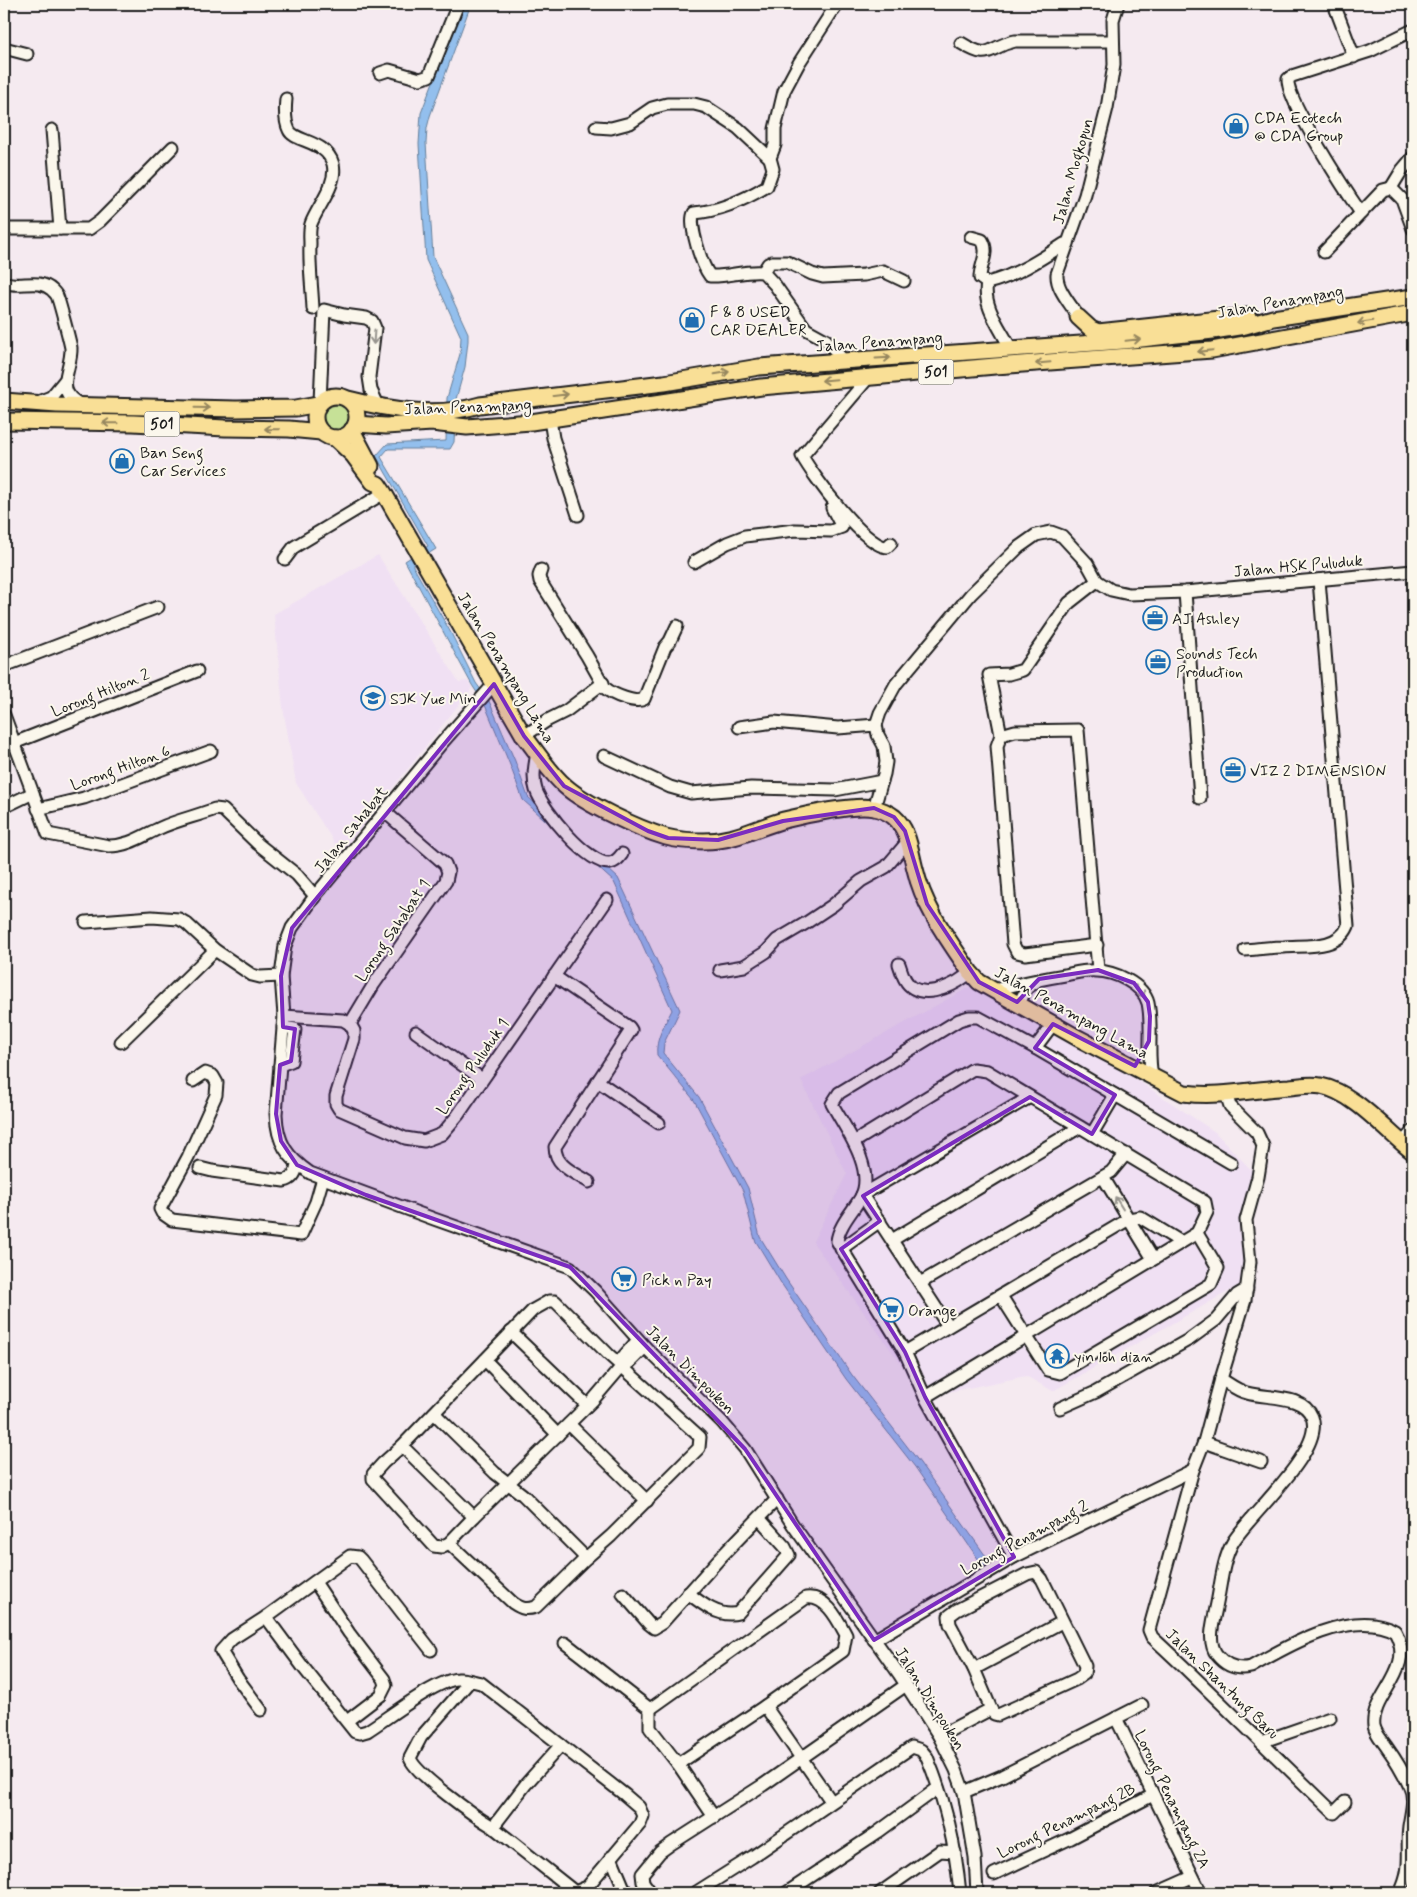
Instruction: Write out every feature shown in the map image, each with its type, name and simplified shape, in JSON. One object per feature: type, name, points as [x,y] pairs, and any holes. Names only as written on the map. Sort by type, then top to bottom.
[{"type":"main road","name":"Jalan Penampang","points":[[354,427],[386,426],[435,417],[480,405],[664,383],[759,367],[1123,341],[1213,331],[1245,326],[1273,318],[1413,297]]},
{"type":"main road","name":"Jalan Penampang","points":[[348,399],[379,407],[418,411],[459,426],[550,420],[761,387],[1212,350],[1413,313]]},
{"type":"main road","points":[[1078,316],[1091,329],[1098,332],[1248,316],[1273,318]]},
{"type":"main road","points":[[1046,346],[1076,333],[1078,316]]},
{"type":"main road","points":[[1245,326],[1244,330],[1252,339],[1270,339]]},
{"type":"main road","points":[[334,395],[348,399],[356,410],[354,427],[345,436],[335,438],[321,432],[314,419],[319,403],[334,395]]},
{"type":"main road","name":"501","points":[[4,402],[236,409],[296,408],[319,403]]},
{"type":"main road","name":"501","points":[[4,421],[133,423],[224,428],[289,428],[321,432]]},
{"type":"main road","points":[[368,460],[367,452],[375,434],[386,426]]},
{"type":"main road","name":"Jalan Penampang Lama","points":[[354,427],[381,488],[524,736],[564,786],[576,796],[648,831],[668,838],[703,841],[733,838],[783,821],[824,812],[874,808],[894,817],[900,824],[908,840],[918,883],[926,904],[970,972],[980,982],[1053,1024],[1184,1093],[1202,1096],[1258,1089],[1321,1086],[1360,1106],[1408,1148]]},
{"type":"main road","name":"Jalan Penampang Lama","points":[[335,438],[359,461],[373,482],[381,488]]},
{"type":"street","points":[[380,73],[390,70],[420,79],[429,76],[458,4]]},
{"type":"street","points":[[837,4],[799,63],[784,91],[775,129],[776,145],[770,158],[772,169],[767,186],[747,198],[706,212],[694,213],[692,224],[704,268],[710,276],[743,272],[763,272],[775,284],[806,329],[826,340],[844,361]]},
{"type":"street","name":"Jalan Mogkopun","points":[[987,283],[1030,266],[1064,244],[1068,244],[1085,194],[1107,108],[1114,66],[1113,20],[1118,4]]},
{"type":"street","points":[[1335,4],[1354,57]]},
{"type":"street","points":[[1361,213],[1331,167],[1294,101],[1287,82],[1292,76],[1354,57],[1413,30]]},
{"type":"street","points":[[961,43],[976,52],[987,53],[1015,41],[1112,41]]},
{"type":"street","points":[[4,48],[28,54]]},
{"type":"street","points":[[286,100],[289,130],[296,137],[313,142],[324,150],[334,166],[332,179],[325,197],[310,225],[310,284],[318,309],[319,403]]},
{"type":"street","points":[[596,127],[611,128],[625,124],[652,108],[666,104],[694,104],[706,107],[738,128],[770,158]]},
{"type":"street","points":[[52,130],[60,229]]},
{"type":"street","points":[[4,229],[89,228],[95,225],[173,147]]},
{"type":"street","points":[[1324,252],[1383,190],[1391,188],[1413,157]]},
{"type":"street","points":[[1391,188],[1402,199],[1413,230]]},
{"type":"street","points":[[971,237],[982,240],[986,248],[980,278],[987,283],[984,293],[991,313],[1012,349]]},
{"type":"street","points":[[1068,244],[1057,274],[1057,281],[1078,316]]},
{"type":"street","points":[[763,272],[768,264],[772,262],[787,262],[812,274],[823,276],[864,275],[882,271],[904,281]]},
{"type":"street","points":[[4,282],[7,284],[28,283],[45,285],[57,295],[71,349],[65,380],[68,396],[74,402],[83,405]]},
{"type":"street","points":[[318,309],[366,318],[372,321],[375,328],[369,377],[371,390],[379,407]]},
{"type":"street","points":[[869,377],[802,456],[841,510],[862,534],[881,547],[887,547],[891,543]]},
{"type":"street","points":[[34,404],[51,397],[65,380]]},
{"type":"street","points":[[550,420],[553,438],[578,515]]},
{"type":"street","points":[[694,562],[745,536],[795,530],[830,531],[842,527],[808,474],[806,464]]},
{"type":"street","points":[[285,558],[294,547],[381,488]]},
{"type":"street","points":[[874,808],[886,762],[884,746],[876,726],[880,713],[904,673],[971,594],[1019,547],[1036,535],[1051,532],[1062,536],[1087,564],[1097,581],[1069,602],[1023,670],[1009,674],[989,675],[1001,735],[997,746],[1013,944],[1017,952],[1025,954],[1096,945]]},
{"type":"street","points":[[541,570],[540,582],[610,692],[642,701],[646,696],[663,651],[677,626]]},
{"type":"street","name":"Jalan HSK Puluduk","points":[[1097,581],[1112,590],[1129,594],[1185,592],[1413,571]]},
{"type":"street","points":[[1245,950],[1319,945],[1331,942],[1341,936],[1348,926],[1319,580]]},
{"type":"street","points":[[1185,592],[1200,798]]},
{"type":"street","points":[[4,666],[158,607]]},
{"type":"street","name":"Lorong Hilton 2","points":[[14,743],[197,671]]},
{"type":"street","points":[[524,736],[566,711],[603,683]]},
{"type":"street","name":"Jalan Sahabat","points":[[284,1022],[281,976],[288,937],[292,928],[315,896],[441,744],[494,684]]},
{"type":"street","points":[[4,720],[48,834],[109,846],[127,844],[160,828],[215,809],[222,810],[258,844],[297,876],[315,896]]},
{"type":"street","points":[[739,727],[774,722],[838,728],[876,726]]},
{"type":"street","points":[[1001,735],[1015,731],[1078,730],[1098,970]]},
{"type":"street","name":"Lorong Hilton 6","points":[[38,809],[84,798],[211,751]]},
{"type":"street","points":[[537,752],[533,777],[536,789],[546,810],[567,836],[583,850],[607,863],[613,862],[622,854]]},
{"type":"street","points":[[604,756],[670,787],[691,793],[751,788],[835,790],[882,781]]},
{"type":"street","points":[[4,807],[33,793]]},
{"type":"street","name":"Lorong Sahabat 1","points":[[350,1024],[374,984],[446,881],[448,872],[445,864],[385,812]]},
{"type":"street","points":[[720,970],[744,966],[766,952],[776,940],[833,905],[869,875],[886,868],[908,840]]},
{"type":"street","name":"Lorong Puluduk 1","points":[[350,1024],[354,1031],[354,1039],[336,1096],[336,1104],[339,1109],[405,1138],[424,1141],[442,1134],[458,1115],[607,900]]},
{"type":"street","points":[[86,922],[152,917],[179,919],[215,950],[252,975],[260,977],[281,976]]},
{"type":"street","points":[[121,1042],[215,950]]},
{"type":"street","points":[[899,964],[908,984],[920,990],[945,988],[962,980],[970,972]]},
{"type":"street","points":[[994,990],[1040,979],[1098,970],[1134,983],[1142,991],[1148,1002],[1150,1016],[1148,1041],[1152,1076]]},
{"type":"street","points":[[554,976],[629,1027],[630,1034],[555,1147],[560,1163],[589,1182]]},
{"type":"street","points":[[1019,1003],[1027,988],[1040,979]]},
{"type":"street","points":[[1014,1557],[925,1397],[905,1352],[837,1241],[838,1235],[862,1195],[865,1178],[854,1142],[832,1104],[839,1093],[959,1020],[978,1017],[1035,1048],[1231,1163]]},
{"type":"street","points":[[284,1022],[343,1020],[350,1024]]},
{"type":"street","name":"Jalan Dimpoukon","points":[[284,1022],[277,1127],[284,1149],[297,1165],[310,1173],[434,1220],[570,1267],[595,1291],[642,1344],[734,1436],[756,1465],[777,1499],[906,1685],[939,1736],[956,1770],[964,1792],[974,1849],[977,1893]]},
{"type":"street","points":[[1035,1048],[1053,1024]]},
{"type":"street","points":[[416,1032],[482,1079]]},
{"type":"street","points":[[1135,1066],[1143,1056],[1148,1041]]},
{"type":"street","points":[[854,1142],[973,1069],[987,1071],[1205,1202],[1208,1212],[1197,1233],[925,1397]]},
{"type":"street","points":[[193,1081],[205,1073],[213,1076],[217,1083],[216,1095],[188,1157],[160,1210],[162,1213],[172,1220],[302,1235],[316,1202],[323,1178]]},
{"type":"street","points":[[599,1082],[659,1123]]},
{"type":"street","name":"Jalan Shantung Baru","points":[[1226,1094],[1231,1108],[1256,1133],[1262,1146],[1258,1177],[1246,1220],[1250,1262],[1246,1300],[1221,1379],[1204,1442],[1193,1470],[1149,1630],[1152,1637],[1334,1813],[1345,1802]]},
{"type":"street","points":[[1092,1134],[1115,1095]]},
{"type":"street","points":[[862,1195],[1030,1097]]},
{"type":"street","points":[[892,1240],[1080,1127]]},
{"type":"street","points":[[1408,1148],[1413,1131]]},
{"type":"street","points":[[920,1283],[1103,1177],[1117,1167],[1126,1154]]},
{"type":"street","points":[[200,1168],[284,1181],[289,1180],[296,1174],[297,1165]]},
{"type":"street","points":[[1103,1177],[1153,1259]]},
{"type":"street","points":[[862,1195],[948,1326]]},
{"type":"street","points":[[905,1352],[1129,1219],[1140,1217],[1181,1242]]},
{"type":"street","points":[[841,1248],[880,1221]]},
{"type":"street","points":[[1001,1296],[1025,1337],[1048,1370],[1060,1373],[1211,1284],[1218,1268],[1197,1233]]},
{"type":"street","points":[[1060,1408],[1096,1392],[1190,1339],[1216,1320],[1237,1295],[1247,1288]]},
{"type":"street","points":[[449,1544],[513,1604],[525,1609],[536,1607],[647,1501],[699,1448],[700,1437],[622,1366],[608,1354],[555,1301],[549,1301],[533,1310],[511,1332],[434,1414],[377,1469],[373,1474],[373,1479],[434,1546],[441,1547],[449,1544],[587,1405],[622,1366],[622,1357],[642,1344]]},
{"type":"street","points":[[511,1332],[587,1405]]},
{"type":"street","points":[[484,1360],[558,1435]]},
{"type":"street","name":"Jalan Shantung Baru","points":[[1221,1379],[1246,1393],[1301,1404],[1313,1418],[1314,1429],[1312,1439],[1285,1479],[1232,1543],[1225,1563],[1213,1624],[1212,1645],[1220,1658],[1238,1669],[1244,1669],[1292,1644],[1345,1625],[1380,1624],[1395,1630],[1401,1642],[1401,1659],[1393,1680],[1378,1706],[1374,1726],[1410,1787],[1412,1796],[1409,1827],[1409,1862],[1404,1885],[1400,1893]]},
{"type":"street","points":[[434,1414],[586,1558]]},
{"type":"street","points":[[569,1424],[647,1501]]},
{"type":"street","points":[[1204,1442],[1261,1462]]},
{"type":"street","points":[[402,1446],[474,1517]]},
{"type":"street","name":"Lorong Penampang 2","points":[[874,1640],[1014,1557],[1193,1470]]},
{"type":"street","points":[[623,1594],[654,1628],[662,1623],[777,1499]]},
{"type":"street","points":[[688,1593],[705,1606],[732,1615],[738,1613],[789,1555],[786,1547],[759,1518]]},
{"type":"street","points":[[261,1710],[221,1651],[232,1639],[266,1617],[350,1556],[358,1557],[431,1650]]},
{"type":"street","points":[[1036,1572],[1042,1579],[1062,1622],[1085,1666],[1084,1674],[1077,1679],[998,1715],[994,1714],[974,1669],[950,1624],[949,1616],[1027,1574],[1036,1572]]},
{"type":"street","points":[[315,1582],[349,1633],[384,1678],[386,1685],[381,1695],[347,1721]]},
{"type":"street","points":[[650,1709],[806,1598],[814,1597],[820,1600],[834,1615],[846,1635],[843,1651],[678,1764]]},
{"type":"street","points":[[266,1617],[355,1732],[368,1731],[444,1682],[460,1678],[470,1680],[481,1683],[605,1779],[638,1807],[643,1816],[640,1824],[587,1887],[575,1892],[493,1827],[482,1821],[419,1772],[411,1762],[410,1758],[421,1737],[470,1680]]},
{"type":"street","points":[[974,1669],[1062,1622]]},
{"type":"street","points":[[565,1643],[650,1709]]},
{"type":"street","points":[[651,1893],[643,1882],[642,1874],[646,1867],[666,1848],[906,1685]]},
{"type":"street","points":[[964,1792],[1002,1776],[1142,1705]]},
{"type":"street","points":[[765,1706],[802,1757],[816,1781],[832,1801]]},
{"type":"street","points":[[650,1709],[650,1728],[678,1764],[714,1817]]},
{"type":"street","points":[[939,1736],[991,1709]]},
{"type":"street","name":"Lorong Penampang 2A","points":[[1116,1718],[1201,1893]]},
{"type":"street","points":[[1261,1742],[1330,1718]]},
{"type":"street","points":[[493,1827],[526,1784],[560,1745]]},
{"type":"street","points":[[695,1893],[752,1857],[912,1747],[922,1750],[927,1757],[949,1817],[956,1852],[960,1893]]},
{"type":"street","points":[[786,1893],[878,1832],[938,1788]]},
{"type":"street","name":"Lorong Penampang 2B","points":[[994,1874],[1071,1838],[1153,1795]]},
{"type":"street","points":[[880,1893],[940,1851],[956,1852]]},
{"type":"street","points":[[611,1857],[626,1893]]},
{"type":"street","points":[[1156,1893],[1192,1876]]},
{"type":"highlighted area","points":[[494,684],[524,736],[564,786],[648,831],[668,838],[718,840],[783,821],[874,808],[894,817],[905,831],[927,904],[979,982],[1017,1002],[1039,979],[1087,971],[1098,970],[1134,983],[1148,1002],[1150,1016],[1149,1041],[1135,1066],[1053,1024],[1035,1048],[1115,1095],[1092,1134],[1030,1097],[863,1196],[880,1221],[841,1249],[905,1352],[925,1397],[1014,1557],[874,1640],[745,1449],[570,1267],[366,1195],[297,1165],[281,1141],[276,1114],[280,1065],[291,1061],[295,1029],[283,1027],[281,976],[292,928]]},
{"type":"shaded area","name":"SJK Yue Min","points":[[378,555],[459,682],[468,681],[472,688],[341,853],[296,783],[283,708],[274,614]]},
{"type":"shaded area","points":[[979,982],[1053,1024],[1215,1132],[1258,1177],[1246,1220],[1247,1281],[1053,1391],[1026,1376],[925,1397],[813,1242],[847,1174],[801,1080]]},
{"type":"green space","points":[[337,405],[347,409],[351,419],[347,429],[337,433],[327,429],[323,419],[327,409]]},
{"type":"water","points":[[463,4],[471,4],[430,116],[426,143],[433,257],[468,333],[465,367],[456,399],[454,442],[450,449],[388,449],[381,457],[436,549],[413,563],[413,566],[451,633],[476,683],[489,701],[515,761],[528,797],[618,878],[680,1010],[664,1043],[663,1053],[699,1097],[748,1188],[760,1237],[786,1279],[852,1375],[920,1463],[990,1562],[983,1566],[915,1467],[846,1379],[781,1283],[755,1240],[743,1191],[694,1100],[657,1055],[659,1037],[672,1010],[614,882],[523,800],[485,705],[472,685],[405,561],[428,546],[376,456],[387,444],[446,441],[447,398],[460,354],[461,337],[426,260],[419,144],[421,113]]},
{"type":"place","name":"CDA Ecotech @ CDA Group","points":[[1236,126]]},
{"type":"place","name":"F & 8 USED CAR DEALER","points":[[692,320]]},
{"type":"place","name":"Ban Seng Car Services","points":[[122,461]]},
{"type":"place","name":"AJ Ashley","points":[[1155,618]]},
{"type":"place","name":"Sounds Tech Production","points":[[1158,662]]},
{"type":"place","name":"SJK Yue Min","points":[[373,698]]},
{"type":"place","name":"VIZ 2 DIMENSION","points":[[1233,770]]},
{"type":"place","name":"Pick n Pay","points":[[624,1279]]},
{"type":"place","name":"Orange","points":[[891,1310]]},
{"type":"place","name":"yin loh dian","points":[[1057,1356]]}]
